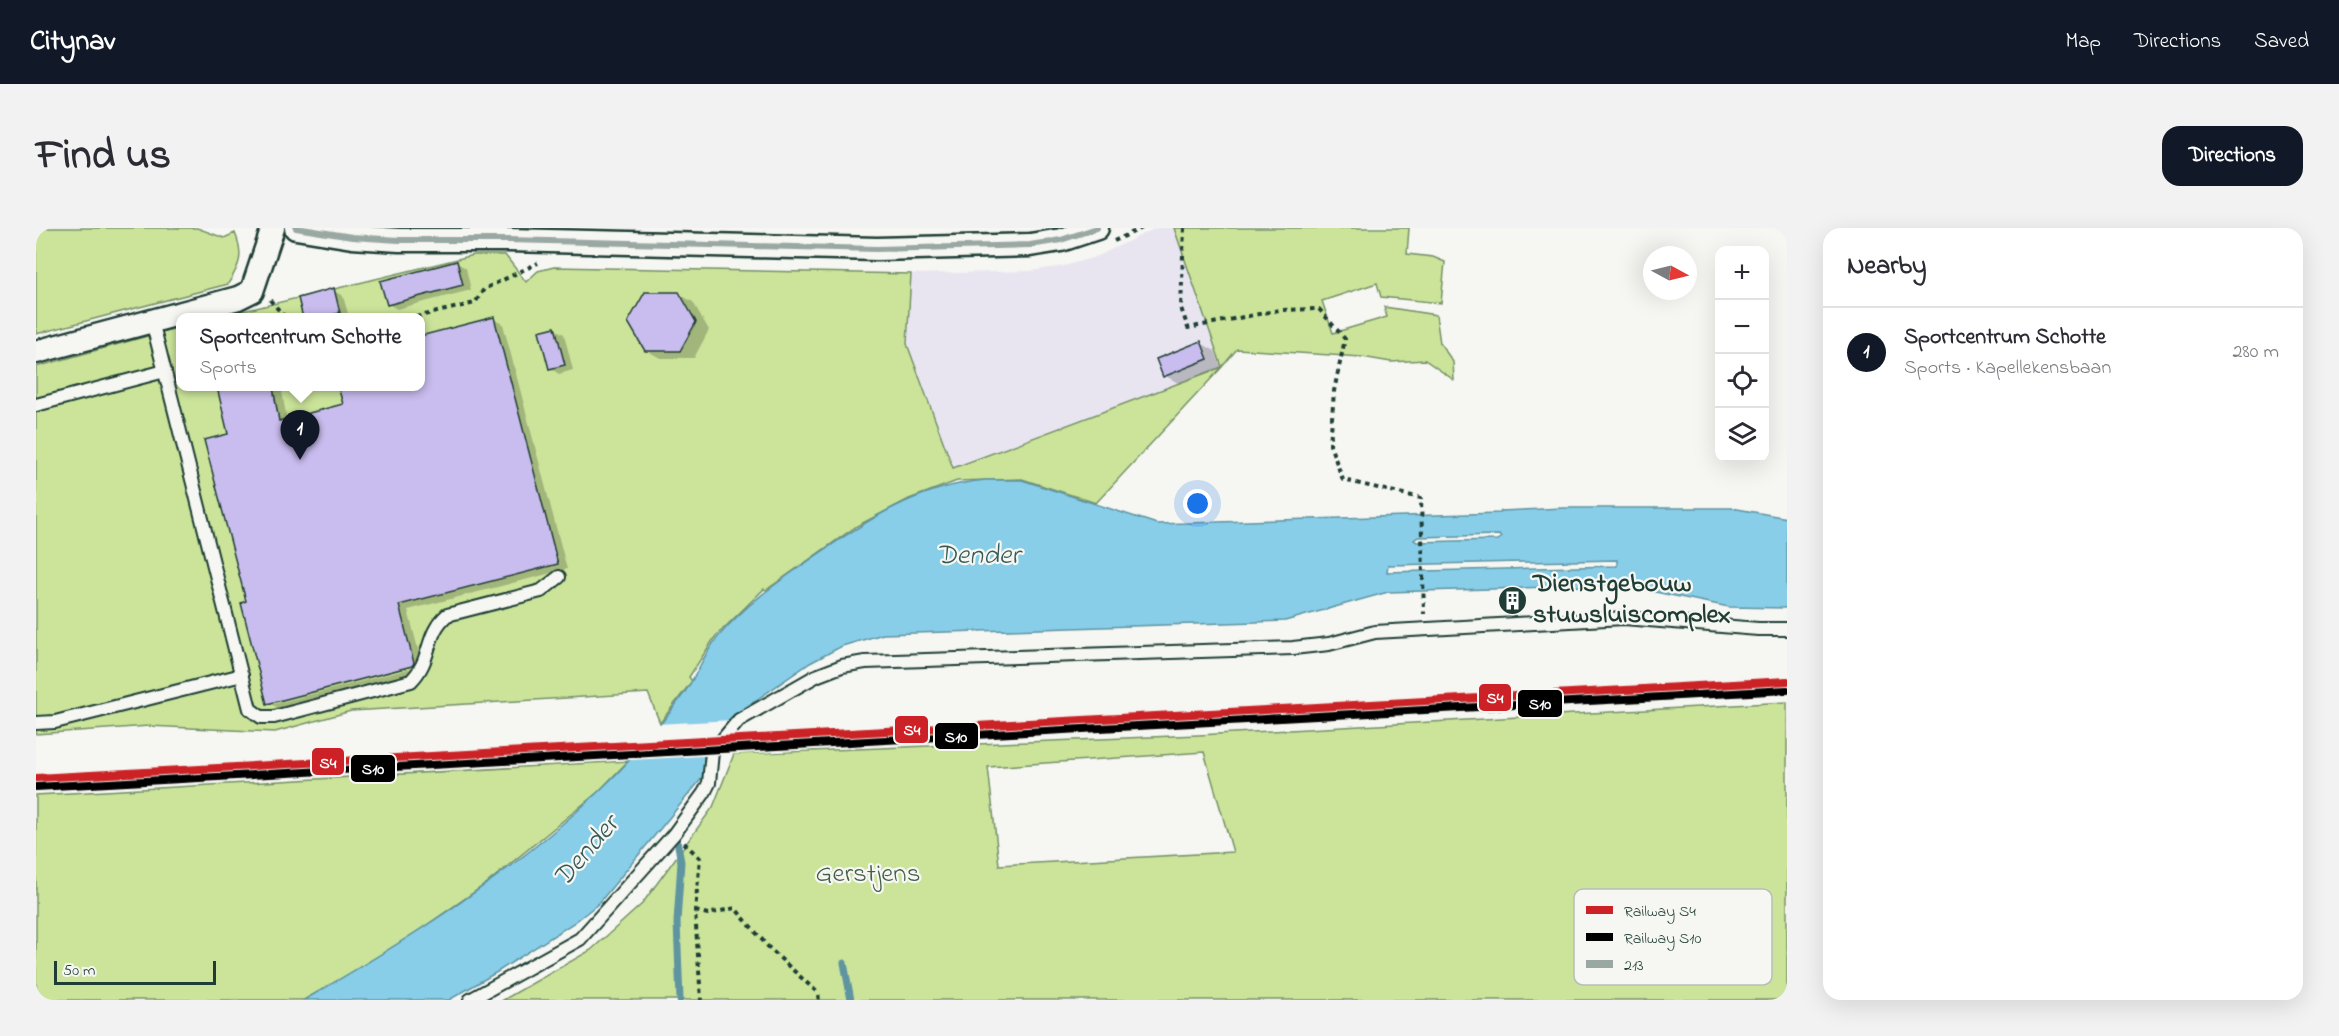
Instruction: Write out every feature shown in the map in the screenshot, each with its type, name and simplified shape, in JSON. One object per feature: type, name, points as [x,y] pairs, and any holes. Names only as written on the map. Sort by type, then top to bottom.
[{"type":"street","points":[[182,313],[238,298],[252,291],[273,228]]},
{"type":"street","points":[[296,228],[352,237],[399,240],[508,240],[878,249],[1030,245],[1061,240],[1093,230]]},
{"type":"street","points":[[36,352],[176,315]]},
{"type":"lane","points":[[152,321],[250,709],[261,717],[274,717],[411,681],[421,671],[426,661],[432,636],[438,623],[447,615],[542,591],[559,577]]},
{"type":"lane","points":[[36,405],[165,371]]},
{"type":"lane","points":[[470,1000],[580,939],[674,834],[704,793],[709,783],[712,752],[739,720],[816,676],[842,666],[865,662],[1293,648],[1329,644],[1375,632],[1624,618],[1758,629],[1787,628]]},
{"type":"lane","points":[[36,723],[55,722],[242,675]]},
{"type":"path","points":[[1184,228],[1181,308],[1188,328],[1279,310],[1319,309],[1345,339],[1334,391],[1330,445],[1343,480],[1421,498],[1424,629]]},
{"type":"path","points":[[425,316],[475,303],[484,290],[541,262]]},
{"type":"path","points":[[674,834],[700,858],[695,911],[701,1000]]},
{"type":"path","points":[[695,911],[708,914],[735,908],[770,949],[818,993],[819,1000]]},
{"type":"shaded area","points":[[1156,228],[1174,228],[1222,367],[953,469],[907,344],[911,274],[1030,271],[1064,266],[1098,256]]},
{"type":"green space","points":[[36,228],[197,228],[224,238],[235,233],[240,254],[228,284],[36,334]]},
{"type":"green space","points":[[1174,228],[1409,228],[1407,254],[1433,257],[1445,262],[1441,303],[1381,297],[1377,283],[1322,301],[1333,333],[1387,317],[1384,307],[1436,315],[1440,343],[1453,362],[1454,380],[1425,360],[1391,362],[1362,357],[1237,349],[1222,367]]},
{"type":"green space","points":[[474,255],[505,255],[526,282],[538,271],[554,267],[911,274],[907,344],[953,468],[1222,367],[1096,503],[1022,479],[957,481],[909,499],[857,526],[766,590],[764,589],[715,637],[689,677],[692,681],[660,723],[648,693],[351,711],[275,732],[149,726],[36,734],[36,367],[176,328],[176,391],[425,391],[425,313],[235,313]]},
{"type":"green space","name":"Gerstjens","points":[[1787,702],[1787,1000],[503,1000],[591,950],[642,904],[713,807],[734,754],[1199,735]],"holes":[[[1204,752],[1233,852],[999,865],[988,767]]]},
{"type":"green space","points":[[628,761],[598,792],[487,883],[388,952],[304,1000],[36,1000],[36,795]]},
{"type":"water","name":"Dender","points":[[986,480],[1022,480],[1157,524],[1500,513],[1501,511],[1563,508],[1732,508],[1787,518],[1787,608],[1729,607],[1621,585],[1388,592],[1285,621],[883,634],[842,646],[810,663],[730,718],[705,752],[703,777],[599,903],[575,922],[497,972],[449,1000],[304,1000],[382,954],[458,904],[495,878],[566,821],[611,780],[645,743],[685,692],[713,643],[738,615],[760,596],[870,520],[914,498],[961,484]],"holes":[[[1499,535],[1501,538],[1497,540],[1417,542],[1414,540],[1418,537]],[[1617,560],[1617,566],[1387,572],[1388,565]]]},
{"type":"pier","points":[[733,720],[712,748],[631,754],[656,724]]},
{"type":"building","points":[[457,261],[463,285],[387,305],[380,281]]},
{"type":"building","points":[[334,288],[340,313],[302,313],[298,298]]},
{"type":"building","points":[[645,292],[679,292],[696,322],[680,351],[645,351],[628,322]]},
{"type":"building","points":[[494,317],[558,564],[399,605],[414,663],[412,666],[267,704],[241,603],[246,601],[204,440],[228,434],[218,391],[274,391],[279,421],[343,404],[339,391],[425,391],[425,335]]},
{"type":"building","points":[[555,327],[565,365],[549,369],[539,331]]},
{"type":"building","points":[[1201,341],[1208,359],[1163,377],[1156,359]]},
{"type":"waterway","points":[[677,840],[681,862],[677,922],[680,1000]]},
{"type":"waterway","points":[[844,963],[851,1000]]},
{"type":"rail line","name":"S4","points":[[36,778],[1787,681]]},
{"type":"rail line","name":"S10","points":[[36,787],[1787,690]]},
{"type":"transit line","name":"213","points":[[296,228],[352,237],[399,240],[508,240],[877,249],[1030,245],[1061,240],[1097,228]]},
{"type":"place","name":"Sportcentrum Schotte","points":[[300,460]]},
{"type":"place","name":"Dienstgebouw stuwsluiscomplex","points":[[1512,600]]}]
